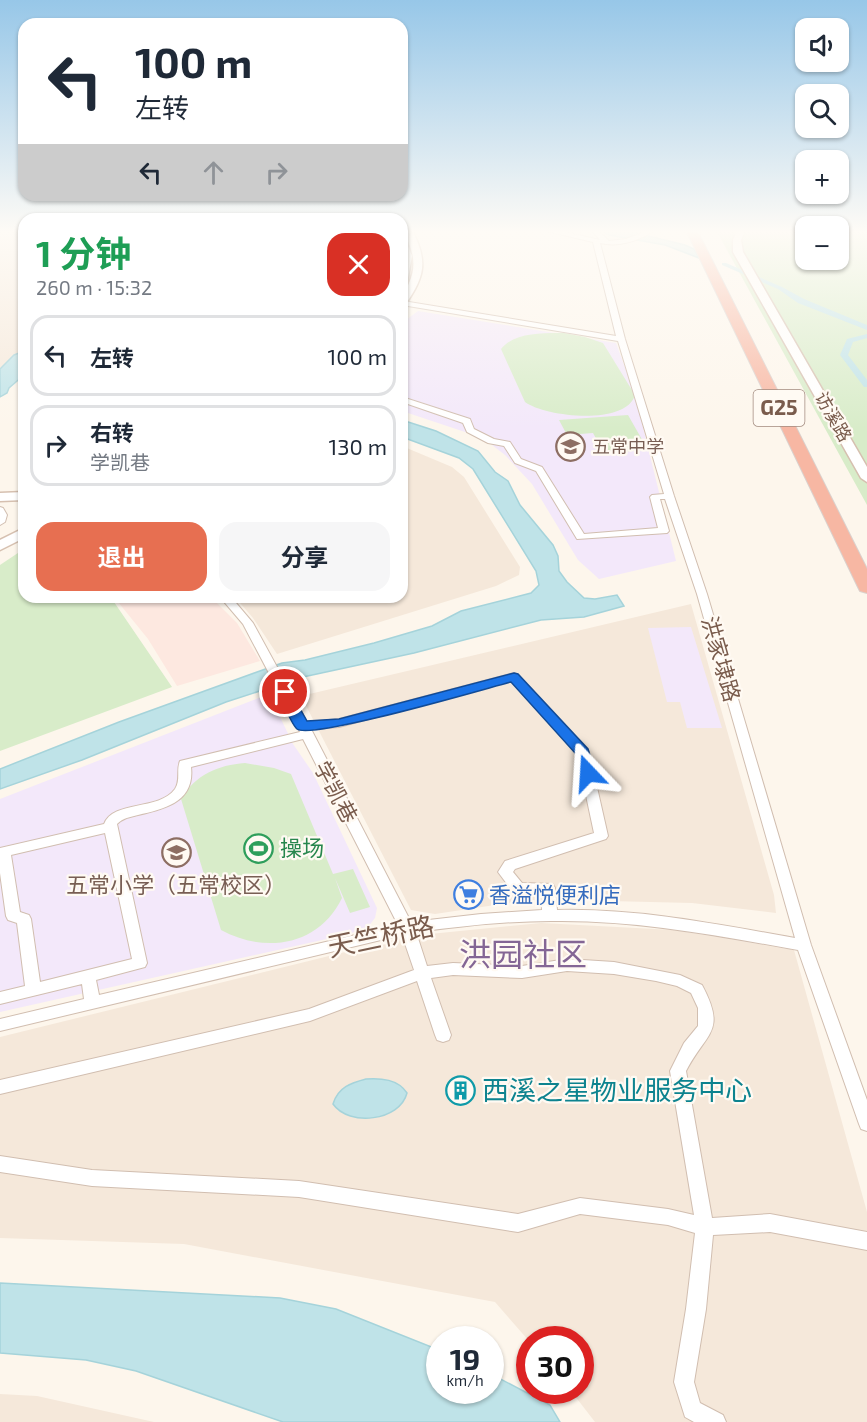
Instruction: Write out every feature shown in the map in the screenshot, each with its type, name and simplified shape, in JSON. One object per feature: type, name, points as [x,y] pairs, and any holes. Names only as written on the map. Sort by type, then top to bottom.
[{"type":"highway","name":"G25","points":[[725,296],[867,586]]},
{"type":"highway","name":"G25","points":[[735,296],[867,555]]},
{"type":"street","name":"洪家埭路","points":[[610,296],[669,496],[703,598],[804,945],[867,1124]]},
{"type":"street","name":"访溪路","points":[[764,296],[867,478]]},
{"type":"street","points":[[408,304],[621,339]]},
{"type":"street","points":[[408,401],[467,421],[470,430],[491,441],[507,444],[518,461],[539,469],[581,537],[664,531],[655,497],[669,496]]},
{"type":"street","points":[[0,489],[18,488]]},
{"type":"street","points":[[0,497],[18,496]]},
{"type":"street","points":[[0,510],[2,515],[0,522]]},
{"type":"street","points":[[0,534],[18,524]]},
{"type":"street","points":[[0,546],[18,536]]},
{"type":"street","name":"学凯巷","points":[[230,603],[248,623],[268,658],[407,928],[443,1035]]},
{"type":"street","points":[[0,998],[140,963],[110,823],[117,816],[174,798],[183,788],[187,776],[184,764],[304,730],[514,677],[583,752],[601,836],[510,865],[505,872],[518,888],[548,888],[550,916]]},
{"type":"street","points":[[33,990],[24,919],[13,916],[2,852],[111,827]]},
{"type":"street","name":"天竺桥路","points":[[0,1025],[407,928],[476,920],[550,916],[604,917],[689,924],[804,945]]},
{"type":"street","points":[[0,1087],[310,1015],[422,973],[453,969],[522,972],[567,965],[614,968],[680,981],[697,989],[705,1008],[706,1028],[690,1048],[678,1071],[705,1227],[696,1309],[684,1382],[692,1410],[716,1422]]},
{"type":"street","points":[[88,976],[92,1003]]},
{"type":"street","points":[[0,1164],[92,1178],[298,1190],[518,1223],[580,1206],[668,1217],[705,1227],[770,1223],[867,1241]]},
{"type":"shaded area","points":[[0,296],[18,296],[18,365],[0,384]]},
{"type":"shaded area","name":"五常中学","points":[[418,311],[616,343],[635,395],[676,561],[599,579],[578,560],[532,484],[505,455],[483,438],[408,413],[408,318]]},
{"type":"shaded area","points":[[408,449],[452,467],[464,477],[520,567],[519,575],[496,586],[277,654],[240,603],[408,603]]},
{"type":"shaded area","points":[[119,603],[217,603],[237,623],[260,661],[177,686],[148,639]]},
{"type":"shaded area","points":[[691,604],[774,895],[776,913],[692,903],[567,900],[528,900],[435,914],[411,910],[301,696]]},
{"type":"shaded area","points":[[691,627],[722,728],[687,728],[680,702],[667,702],[648,628]]},
{"type":"shaded area","name":"五常小学（五常校区）","points":[[269,694],[293,744],[313,773],[377,908],[375,918],[368,927],[349,934],[0,1012],[0,799]]},
{"type":"shaded area","points":[[541,923],[674,930],[794,950],[867,1212],[867,1422],[595,1422],[581,1404],[594,1404],[594,1326],[516,1326],[495,1302],[184,1244],[0,1238],[0,1037],[410,936]]},
{"type":"shaded area","points":[[0,1394],[37,1396],[154,1422],[0,1422]]},
{"type":"green space","points":[[752,296],[867,296],[867,505]]},
{"type":"green space","points":[[564,333],[603,343],[635,395],[629,405],[602,415],[584,416],[549,412],[525,402],[501,349],[507,343],[522,336]]},
{"type":"green space","points":[[628,415],[648,450],[604,453],[593,433],[567,435],[559,420]]},
{"type":"green space","points":[[18,553],[18,603],[115,603],[172,687],[0,751],[0,565]]},
{"type":"green space","name":"操场","points":[[245,763],[274,768],[291,774],[333,874],[353,869],[370,907],[350,913],[335,878],[342,898],[320,927],[305,936],[273,943],[255,942],[221,930],[181,799],[193,784],[208,773],[226,766]]},
{"type":"water","points":[[18,353],[18,380],[7,393],[0,397],[0,369]]},
{"type":"water","points":[[408,422],[436,431],[478,451],[495,472],[508,481],[520,505],[553,545],[558,556],[559,571],[567,582],[584,598],[595,599],[617,595],[624,606],[584,617],[541,620],[414,653],[303,677],[226,702],[82,760],[0,789],[0,769],[119,722],[282,663],[305,660],[374,643],[432,626],[461,611],[531,593],[539,585],[536,571],[473,469],[459,458],[408,439]]},
{"type":"water","points":[[366,1079],[383,1079],[394,1082],[407,1093],[395,1110],[373,1118],[350,1116],[333,1104],[338,1093],[350,1084]]},
{"type":"water","points":[[0,1283],[280,1298],[336,1309],[426,1345],[426,1404],[504,1404],[504,1381],[516,1387],[516,1404],[548,1404],[560,1422],[283,1422],[136,1371],[86,1360],[0,1353]]},
{"type":"waterway","points":[[794,296],[867,328]]},
{"type":"waterway","points":[[867,336],[850,341],[844,355],[867,385]]},
{"type":"place","name":"五常中学","points":[[571,447]]},
{"type":"place","name":"操场","points":[[259,848]]},
{"type":"place","name":"五常小学（五常校区）","points":[[176,853]]},
{"type":"place","name":"香溢悦便利店","points":[[468,895]]},
{"type":"place","name":"西溪之星物业服务中心","points":[[461,1091]]},
{"type":"district","name":"洪园社区","points":[[523,955]]},
{"type":"route","points":[[285,692],[302,726],[339,723],[514,677],[583,752],[588,773]]}]
